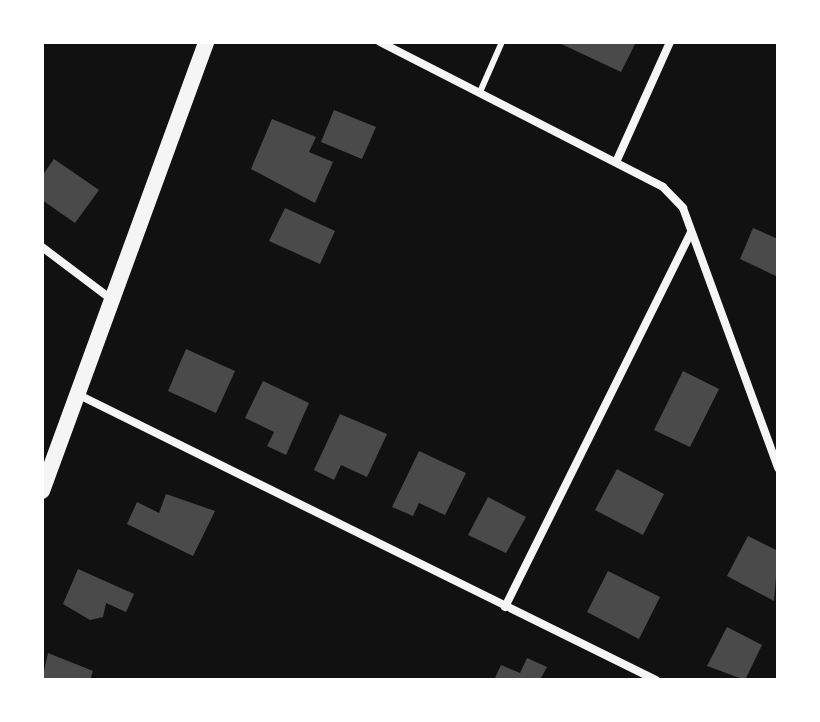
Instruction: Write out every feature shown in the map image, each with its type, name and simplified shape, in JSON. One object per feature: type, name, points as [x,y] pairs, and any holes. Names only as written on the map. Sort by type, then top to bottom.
[{"type":"main road","points":[[42,491],[206,42]]},
{"type":"street","points":[[380,42],[617,160],[663,187],[691,233],[778,468]]},
{"type":"street","points":[[617,160],[670,42]]},
{"type":"street","points":[[505,607],[691,233]]},
{"type":"street","points":[[42,247],[111,299]]},
{"type":"street","points":[[77,393],[656,680]]},
{"type":"lane","points":[[480,92],[502,42]]},
{"type":"building","points":[[557,42],[636,42],[621,72]]},
{"type":"building","points":[[334,110],[376,127],[362,159],[321,142]]},
{"type":"building","points":[[272,119],[316,137],[309,152],[333,162],[315,203],[251,169]]},
{"type":"building","points":[[54,159],[99,190],[75,223],[42,200],[42,176]]},
{"type":"building","points":[[285,208],[335,231],[320,264],[269,241]]},
{"type":"building","points":[[753,228],[778,239],[778,277],[740,259]]},
{"type":"building","points":[[186,349],[235,371],[216,413],[168,391]]},
{"type":"building","points":[[683,371],[719,389],[690,447],[654,430]]},
{"type":"building","points":[[263,381],[309,403],[286,455],[267,446],[274,432],[245,418]]},
{"type":"building","points":[[340,414],[387,434],[367,477],[341,465],[334,480],[314,470]]},
{"type":"building","points":[[419,451],[466,473],[445,515],[419,503],[413,516],[392,507]]},
{"type":"building","points":[[617,469],[664,494],[643,535],[595,510]]},
{"type":"building","points":[[166,494],[215,511],[193,556],[127,524],[137,502],[159,513]]},
{"type":"building","points":[[488,497],[526,517],[506,553],[468,535]]},
{"type":"building","points":[[748,536],[778,551],[774,601],[727,576]]},
{"type":"building","points":[[78,569],[134,594],[126,612],[106,603],[103,617],[90,620],[63,604]]},
{"type":"building","points":[[608,571],[660,597],[639,639],[587,612]]},
{"type":"building","points":[[727,627],[762,645],[745,680],[707,666]]},
{"type":"building","points":[[48,653],[93,671],[90,680],[42,680]]},
{"type":"building","points":[[527,658],[547,667],[540,680],[494,680],[501,665],[520,673]]}]
